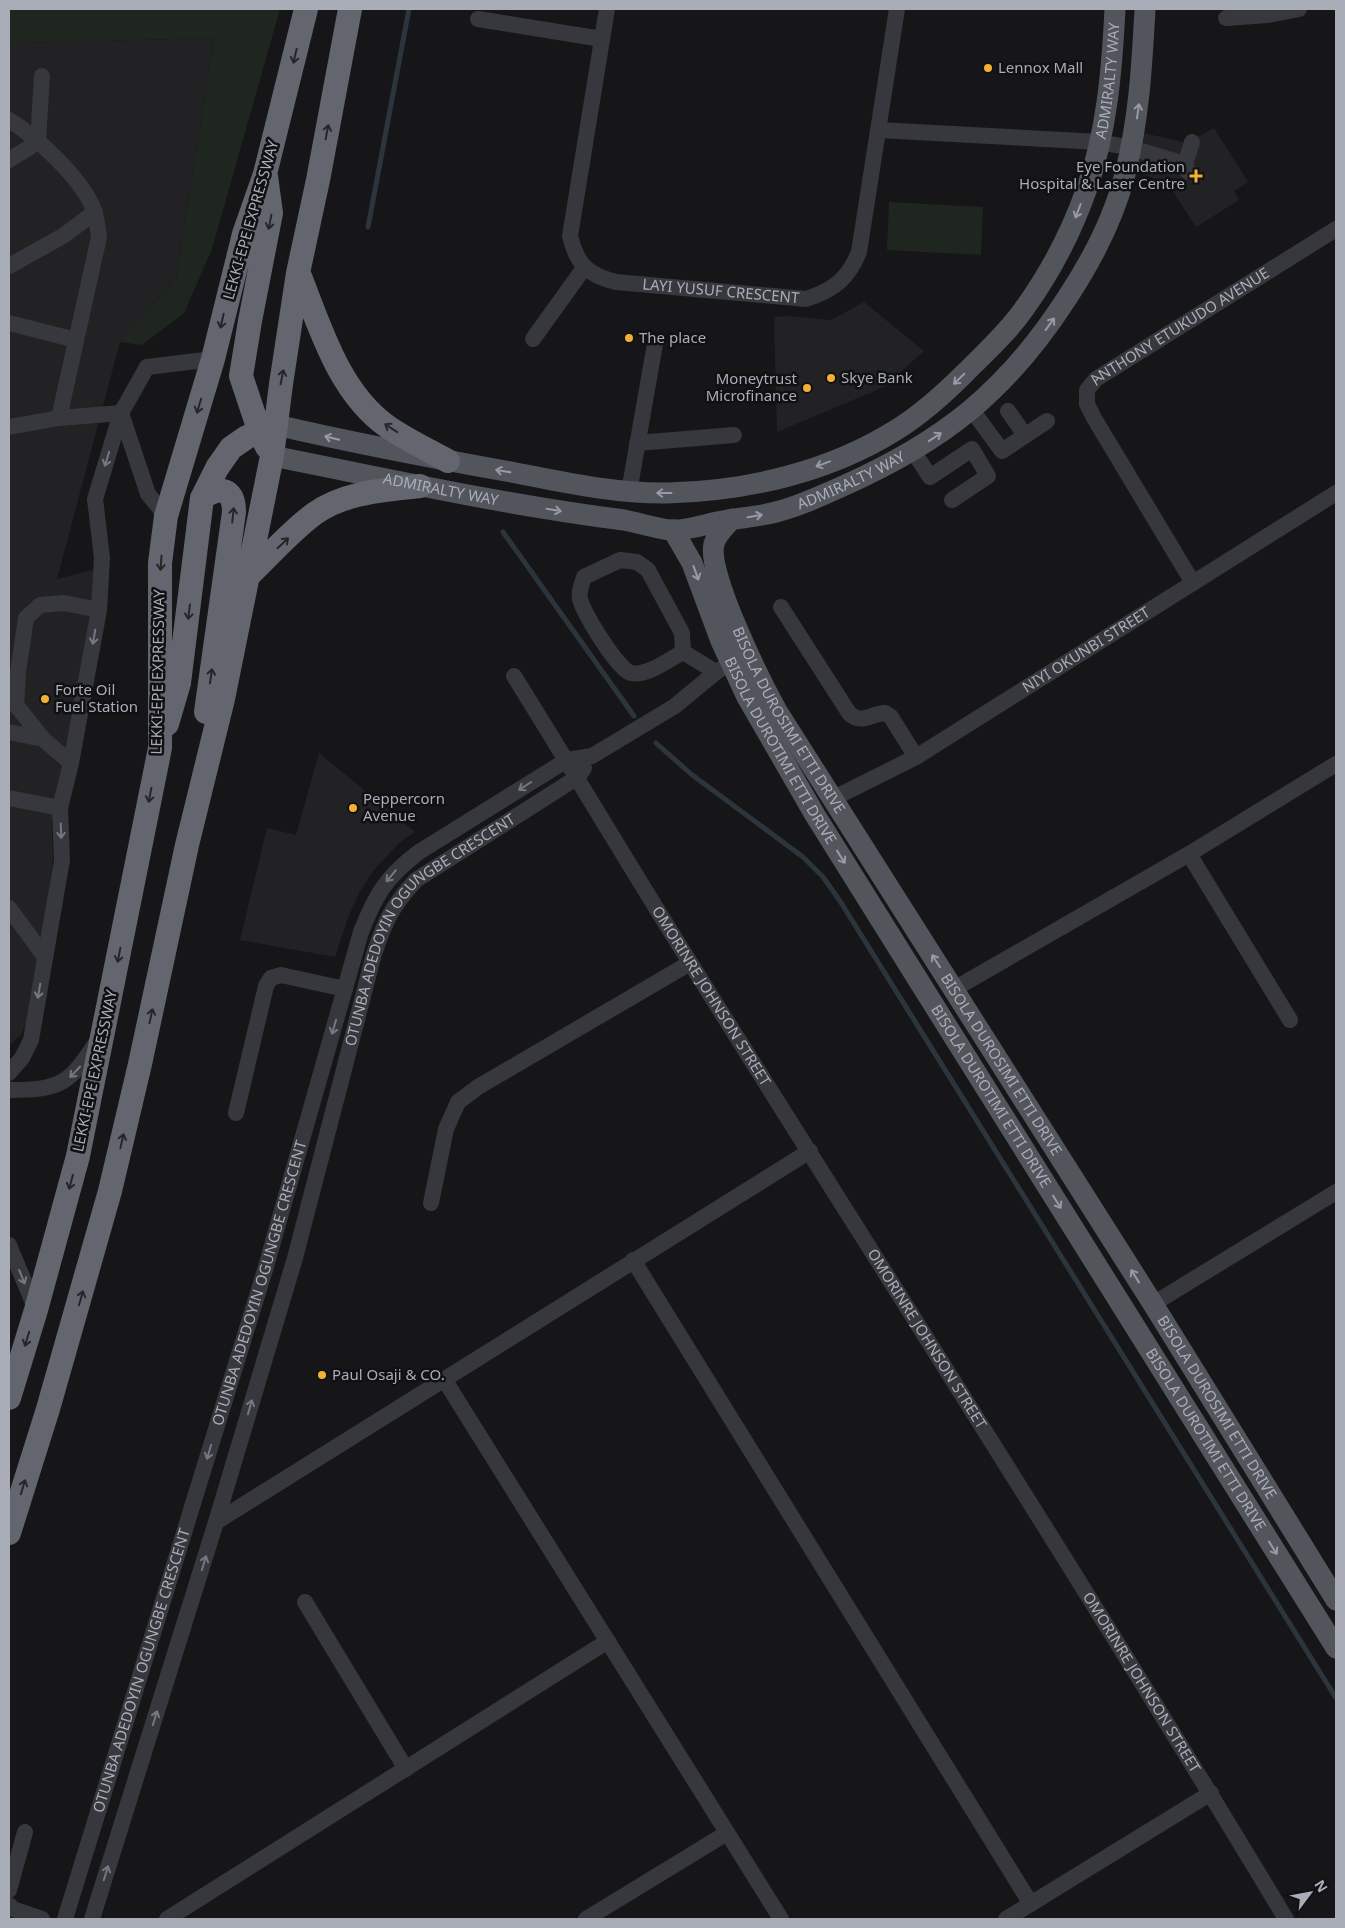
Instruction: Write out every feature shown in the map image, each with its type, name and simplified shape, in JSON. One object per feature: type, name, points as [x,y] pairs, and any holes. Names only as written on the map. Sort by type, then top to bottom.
[{"type":"highway","name":"LEKKI-EPE EXPRESSWAY","points":[[9,1398],[36,1310],[78,1156],[160,748],[160,586],[166,516],[213,359],[244,234],[265,174],[306,9]]},
{"type":"highway","points":[[268,429],[280,384],[298,273],[318,180],[350,9]]},
{"type":"highway","points":[[9,1533],[50,1400],[110,1191],[140,1064],[187,845],[231,661],[272,456],[268,429],[241,376],[271,213],[265,174]]},
{"type":"highway","points":[[298,273],[343,378],[364,405],[388,427],[458,463]]},
{"type":"highway","points":[[160,748],[179,683],[202,498],[217,468],[231,448],[247,437],[268,429]]},
{"type":"highway","points":[[247,577],[316,513],[334,504],[368,492],[420,486]]},
{"type":"highway","points":[[187,845],[234,512],[234,501],[229,494],[221,491],[212,491],[202,498]]},
{"type":"main road","name":"ADMIRALTY WAY","points":[[268,429],[629,492],[669,493],[752,485],[787,477],[860,449],[896,430],[928,408],[994,344],[1024,310],[1051,267],[1074,222],[1088,186],[1100,142],[1109,90],[1115,9]]},
{"type":"main road","name":"ADMIRALTY WAY","points":[[272,456],[387,478],[466,496],[629,521],[673,530],[775,513],[822,496],[863,477],[913,451],[972,410],[1004,381],[1051,323],[1078,282],[1098,246],[1124,178],[1140,98],[1145,9]]},
{"type":"main road","points":[[458,463],[466,496]]},
{"type":"main road","name":"BISOLA DUROSIMI ETTI DRIVE","points":[[732,519],[719,532],[713,545],[714,563],[731,662],[777,711],[1153,1304],[1336,1600]]},
{"type":"main road","name":"BISOLA DUROTIMI ETTI DRIVE","points":[[673,530],[692,563],[721,642],[747,697],[815,815],[1336,1648]]},
{"type":"street","points":[[533,340],[584,268],[574,254],[570,236],[607,9]]},
{"type":"street","name":"LAYI YUSUF CRESCENT","points":[[584,268],[599,278],[616,282],[806,298],[824,293],[841,282],[853,268],[860,252],[897,9]]},
{"type":"street","points":[[1226,18],[1268,15],[1300,9]]},
{"type":"street","points":[[478,19],[602,39]]},
{"type":"street","points":[[38,142],[42,76]]},
{"type":"street","points":[[9,120],[38,142],[79,182],[95,212],[99,237],[59,418]]},
{"type":"street","points":[[879,130],[1100,142],[1131,148],[1186,168],[1192,142]]},
{"type":"street","points":[[9,160],[38,142]]},
{"type":"street","points":[[9,266],[63,236],[95,212]]},
{"type":"street","name":"ANTHONY ETUKUDO AVENUE","points":[[1193,583],[1094,418],[1087,404],[1086,390],[1096,379],[1336,229]]},
{"type":"street","points":[[9,323],[76,340]]},
{"type":"street","points":[[629,492],[655,344]]},
{"type":"street","points":[[9,1073],[22,1058],[31,1040],[62,860],[60,808],[71,763],[99,610],[102,558],[95,499],[121,413],[147,367],[213,359]]},
{"type":"street","points":[[972,410],[1002,451]]},
{"type":"street","points":[[1008,411],[1025,435]]},
{"type":"street","points":[[9,427],[59,418],[121,413]]},
{"type":"street","points":[[121,413],[148,494],[166,516]]},
{"type":"street","points":[[982,465],[1046,421]]},
{"type":"street","points":[[637,443],[734,435]]},
{"type":"street","points":[[913,451],[930,477],[972,449],[988,476],[952,500]]},
{"type":"street","name":"NIYI OKUNBI STREET","points":[[832,799],[916,757],[1336,493]]},
{"type":"street","points":[[684,652],[682,633],[648,570],[637,562],[620,560],[584,577],[579,598],[599,637],[625,671],[633,674],[643,673],[684,652],[731,662]]},
{"type":"street","points":[[71,763],[42,739],[16,705],[18,672],[16,640],[26,618],[40,605],[64,603],[99,610]]},
{"type":"street","points":[[781,607],[849,713],[855,718],[862,719],[885,713],[891,717],[916,757]]},
{"type":"street","name":"OTUNBA ADEDOYIN OGUNGBE CRESCENT","points":[[65,1919],[266,1270],[361,932],[380,889],[398,867],[419,852],[566,760],[592,756],[675,706],[731,662]]},
{"type":"street","name":"OMORINRE JOHNSON STREET","points":[[514,676],[578,777],[690,962],[1210,1793],[1286,1919]]},
{"type":"street","points":[[9,732],[42,739]]},
{"type":"street","name":"OTUNBA ADEDOYIN OGUNGBE CRESCENT","points":[[92,1919],[216,1522],[294,1258],[374,954],[385,922],[399,899],[416,880],[578,777],[592,756]]},
{"type":"street","points":[[954,989],[1189,854],[1336,764]]},
{"type":"street","points":[[9,798],[60,808]]},
{"type":"street","points":[[1189,854],[1290,1020]]},
{"type":"street","points":[[9,908],[45,957]]},
{"type":"street","points":[[431,1203],[446,1129],[458,1102],[478,1087],[690,962]]},
{"type":"street","points":[[236,1113],[266,986],[271,978],[281,976],[345,989]]},
{"type":"street","points":[[9,1090],[32,1090],[51,1087],[68,1079],[81,1066],[103,1032]]},
{"type":"street","points":[[304,1133],[325,1140]]},
{"type":"street","points":[[216,1522],[810,1151]]},
{"type":"street","points":[[1153,1304],[1336,1192]]},
{"type":"street","points":[[9,1245],[36,1310]]},
{"type":"street","points":[[634,1260],[1031,1904]]},
{"type":"street","points":[[444,1379],[781,1919]]},
{"type":"street","points":[[304,1602],[406,1769]]},
{"type":"street","points":[[167,1919],[608,1641]]},
{"type":"street","points":[[105,1789],[130,1796]]},
{"type":"street","points":[[1006,1919],[1210,1793]]},
{"type":"street","points":[[9,1890],[25,1832]]},
{"type":"street","points":[[586,1919],[727,1833]]},
{"type":"street","points":[[9,1905],[13,1909],[42,1919]]},
{"type":"shaded area","points":[[9,9],[280,9],[212,249],[184,313],[142,345],[120,342],[176,278],[214,38],[18,43],[9,49]]},
{"type":"shaded area","points":[[214,38],[176,278],[120,342],[57,579],[96,569],[96,627],[63,782],[52,823],[53,857],[35,1003],[21,1034],[9,1046],[9,49],[17,43]]},
{"type":"shaded area","name":"Eye Foundation Hospital & Laser Centre","points":[[1214,128],[1248,182],[1234,191],[1239,200],[1196,227],[1168,184],[1132,170],[1139,132],[1187,143]]},
{"type":"shaded area","points":[[889,202],[983,207],[981,255],[887,250]]},
{"type":"shaded area","points":[[864,302],[924,351],[884,387],[777,432],[774,317],[786,316],[831,320]]},
{"type":"shaded area","points":[[319,753],[415,832],[399,843],[374,870],[360,891],[349,915],[335,957],[240,940],[267,828],[296,835]]},
{"type":"waterway","points":[[368,227],[409,9]]},
{"type":"waterway","points":[[503,532],[634,716]]},
{"type":"waterway","points":[[656,743],[691,774],[803,857],[823,877],[840,901],[1336,1698]]},
{"type":"place","name":"Lennox Mall","points":[[988,68]]},
{"type":"place","name":"Eye Foundation Hospital & Laser Centre","points":[[1196,176]]},
{"type":"place","name":"The place","points":[[629,338]]},
{"type":"place","name":"Skye Bank","points":[[831,378]]},
{"type":"place","name":"Moneytrust Microfinance","points":[[807,388]]},
{"type":"place","name":"Forte Oil Fuel Station","points":[[45,699]]},
{"type":"place","name":"Peppercorn Avenue","points":[[353,808]]},
{"type":"place","name":"Paul Osaji & CO.","points":[[322,1375]]}]
